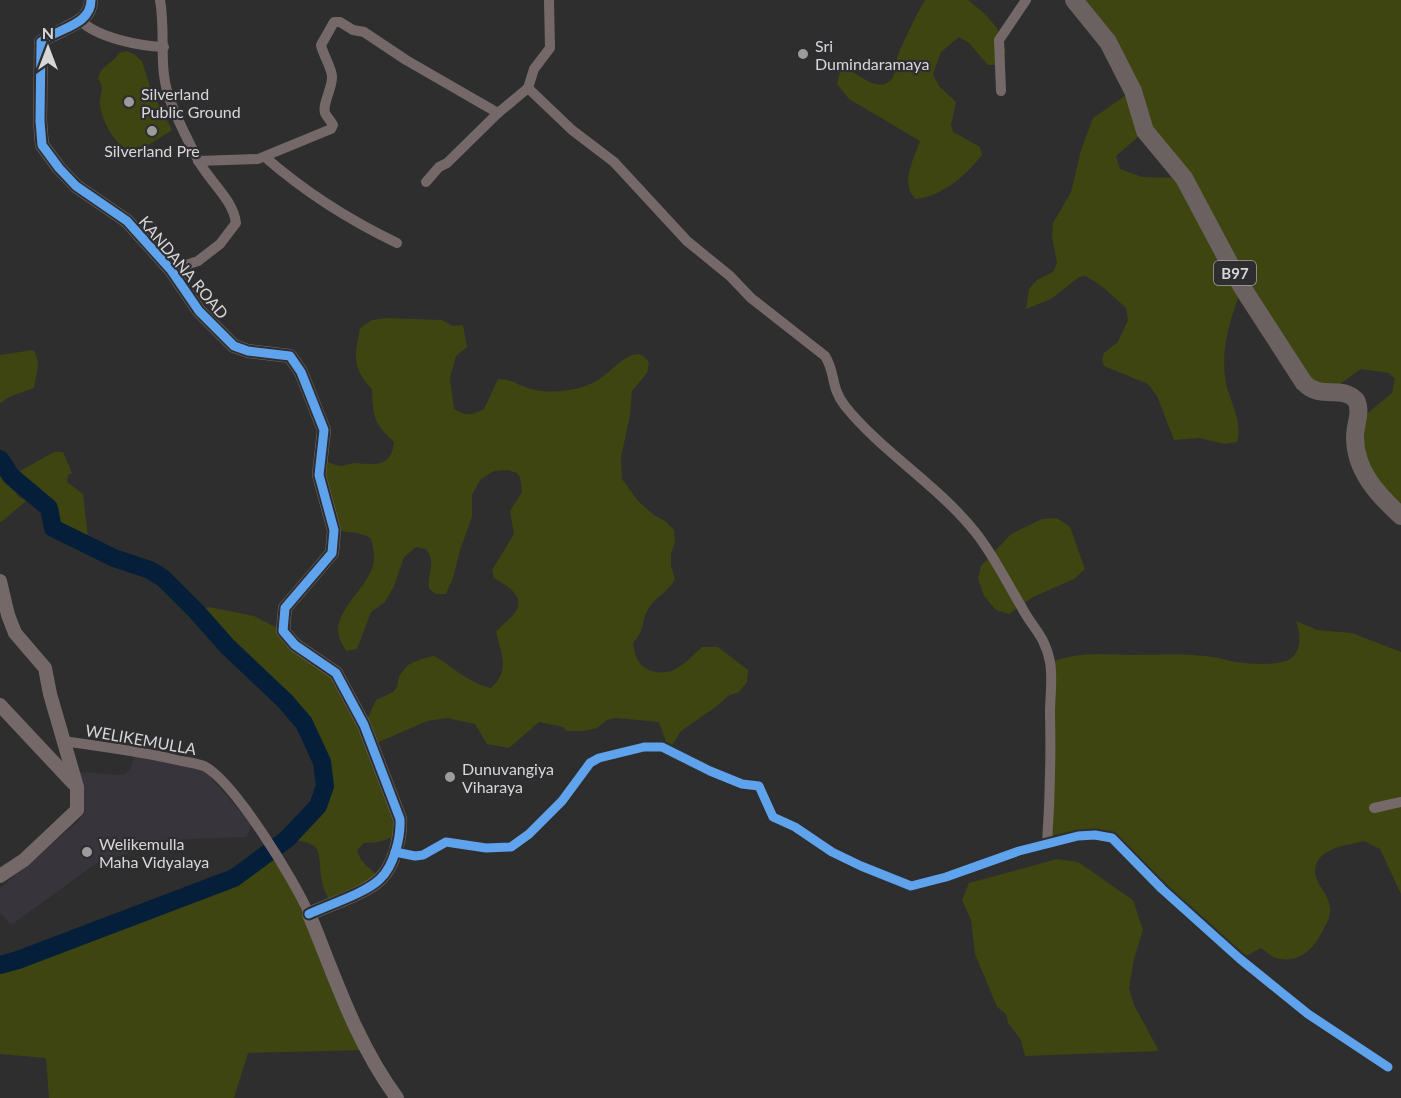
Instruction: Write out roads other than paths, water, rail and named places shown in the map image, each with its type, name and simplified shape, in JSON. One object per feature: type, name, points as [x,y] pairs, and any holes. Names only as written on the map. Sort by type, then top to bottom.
[{"type":"main road","name":"B97","points":[[1074,0],[1108,42],[1133,92],[1145,131],[1184,178],[1242,287],[1304,383],[1311,390],[1346,393],[1356,400],[1359,413],[1355,435],[1356,451],[1362,471],[1379,496],[1401,516]]},
{"type":"street","points":[[91,0],[90,10],[80,20],[88,27],[107,36],[147,46],[164,47]]},
{"type":"street","points":[[160,0],[164,47],[161,72],[168,94],[198,161],[230,206],[236,223],[220,244],[198,261],[171,270]]},
{"type":"street","points":[[426,182],[439,167],[447,163],[498,113],[528,88],[534,69],[550,48],[549,0]]},
{"type":"street","points":[[1001,91],[999,40],[1026,0]]},
{"type":"street","name":"KANDANA ROAD","points":[[80,20],[41,42],[42,145],[75,186],[127,221],[171,270],[199,311],[234,346],[248,351],[283,354],[292,358],[298,366],[324,430],[319,476],[334,531],[332,554],[285,608],[283,630],[295,645],[336,673],[359,715],[400,819],[400,833],[395,852],[380,880],[309,914]]},
{"type":"street","points":[[198,161],[209,159],[229,161],[265,157],[280,148],[331,129],[333,125],[325,113],[325,105],[330,94],[332,74],[321,45],[334,22],[340,22],[353,30],[364,32],[406,60],[498,113]]},
{"type":"street","points":[[528,88],[573,130],[614,162],[687,241],[730,276],[752,298],[825,356],[830,364],[835,391],[845,406],[889,451],[937,492],[975,531],[1002,570],[1022,609],[1042,636],[1050,663],[1051,787],[1047,844]]},
{"type":"street","points":[[265,157],[287,176],[348,218],[397,243]]},
{"type":"street","points":[[0,581],[15,633],[45,668],[50,694],[77,787],[77,810],[24,860],[0,876]]},
{"type":"street","points":[[0,705],[77,787]]},
{"type":"street","name":"WELIKEMULLA","points":[[64,741],[163,756],[204,766],[234,794],[257,825],[303,899],[309,914]]},
{"type":"street","points":[[395,852],[415,856],[423,855],[446,842],[486,848],[511,847],[529,834],[562,801],[590,763],[598,758],[653,746],[669,750],[742,784],[759,786],[772,817],[795,826],[832,852],[911,886],[946,877],[1019,851],[1078,836],[1095,835],[1112,838],[1162,889],[1240,959],[1308,1014],[1388,1067]]},
{"type":"street","points":[[1374,808],[1401,802]]},
{"type":"street","points":[[309,914],[344,1005],[396,1098]]},
{"type":"waterway","points":[[0,459],[11,476],[49,508],[53,528],[114,558],[150,570],[163,578],[196,611],[227,646],[285,701],[304,723],[322,762],[325,786],[318,806],[287,839],[234,878],[0,965]]},
{"type":"place","name":"Sri Dumindaramaya","points":[[803,54]]},
{"type":"place","name":"Silverland Public Ground","points":[[129,102]]},
{"type":"place","name":"Silverland Pre","points":[[152,131]]},
{"type":"place","name":"Dunuvangiya Viharaya","points":[[450,777]]},
{"type":"place","name":"Welikemulla Maha Vidyalaya","points":[[87,852]]}]
